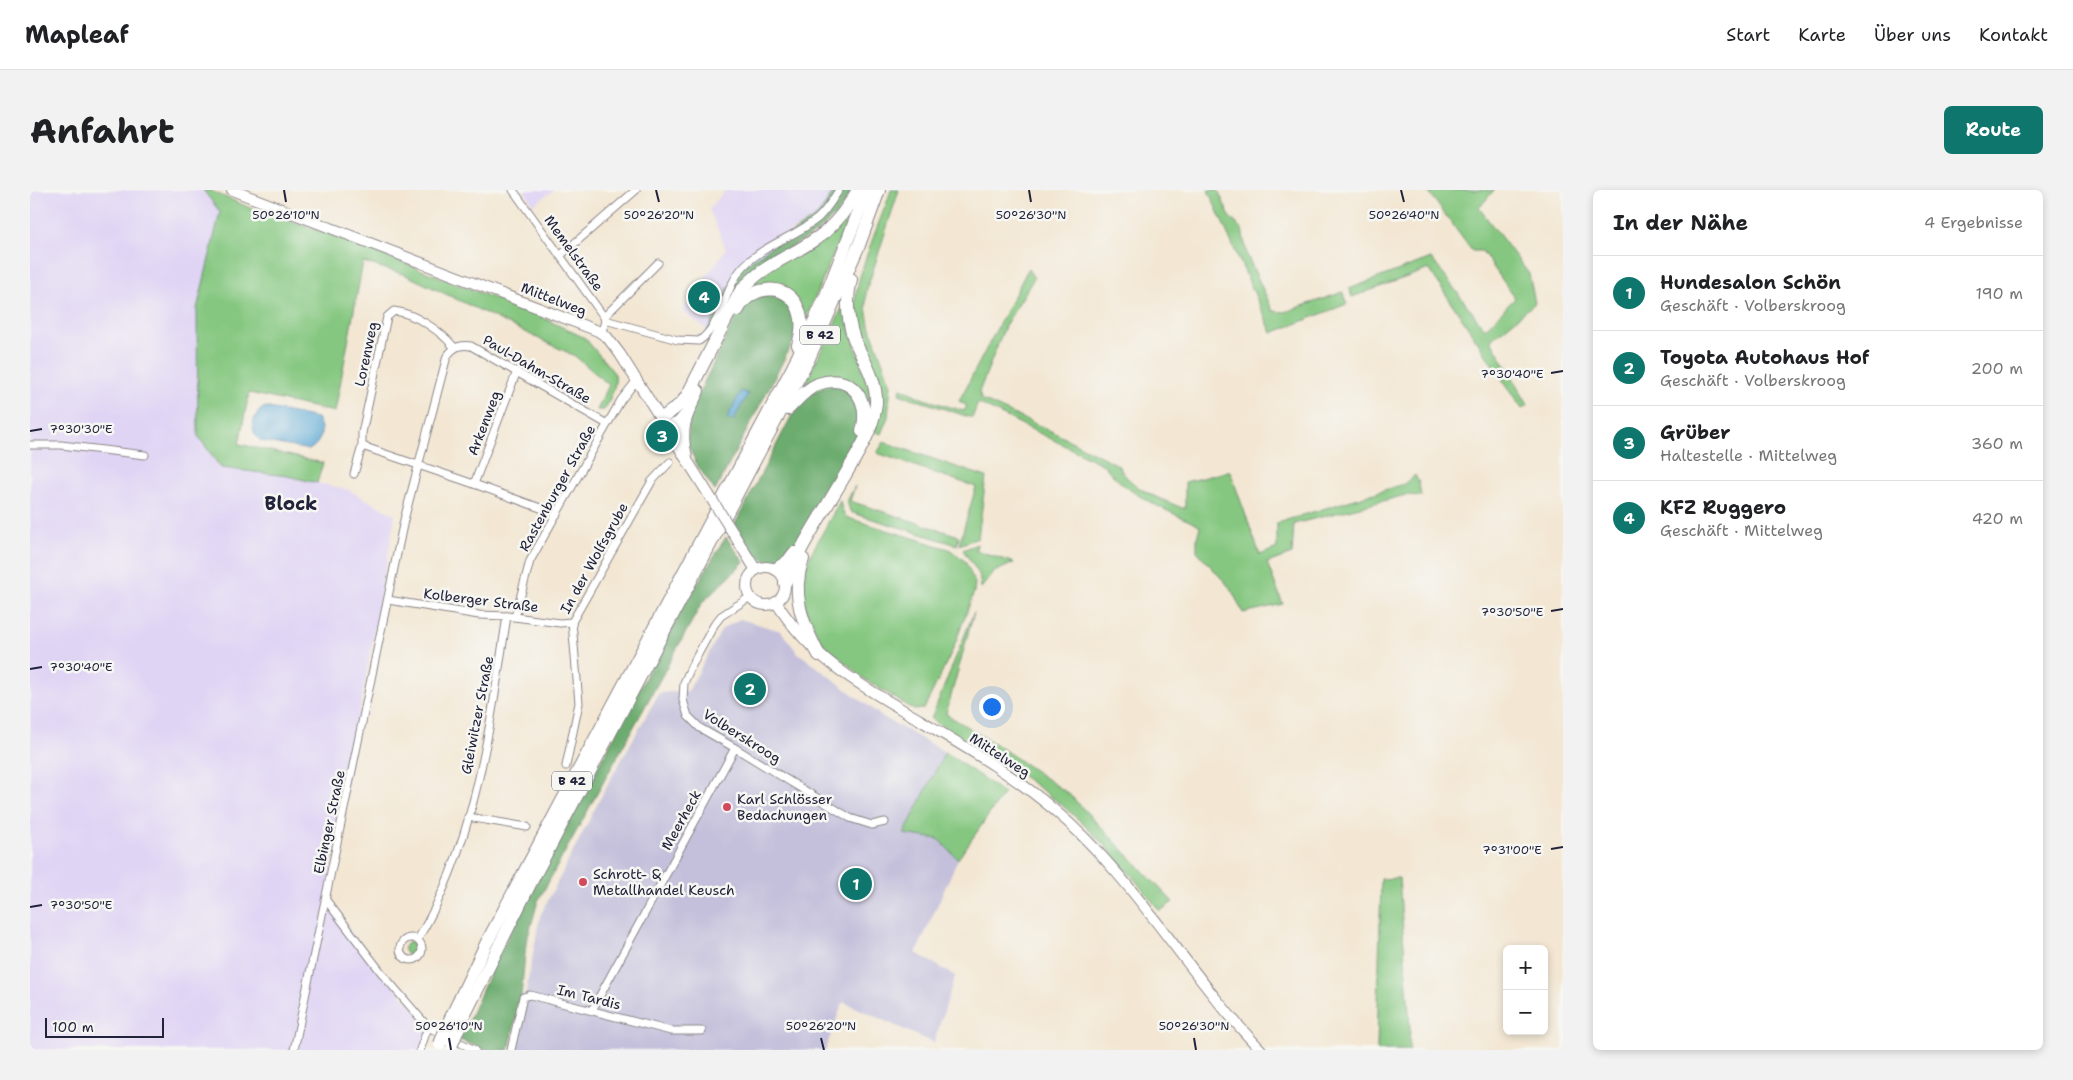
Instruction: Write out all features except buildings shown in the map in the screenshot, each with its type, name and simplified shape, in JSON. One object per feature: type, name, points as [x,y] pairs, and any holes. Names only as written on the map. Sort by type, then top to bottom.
[{"type":"highway","points":[[664,424],[688,394],[740,292],[766,266],[824,232],[847,209],[858,190]]},
{"type":"highway","name":"B 42","points":[[445,1047],[446,1028],[499,918],[793,367],[825,298],[867,190]]},
{"type":"highway","name":"B 42","points":[[445,1047],[461,1022],[561,825],[809,358],[859,245],[879,190]]},
{"type":"highway","points":[[785,583],[860,449],[875,411],[876,396],[873,381],[855,340],[848,315],[849,288],[859,245]]},
{"type":"highway","points":[[686,457],[682,433],[685,416],[740,307],[746,299],[757,291],[780,290],[798,306],[802,325],[793,367]]},
{"type":"highway","points":[[776,422],[807,390],[825,382],[838,382],[850,386],[858,395],[864,408],[864,423],[852,453],[792,556],[788,562],[776,570]]},
{"type":"highway","points":[[664,424],[678,423],[685,416]]},
{"type":"highway","points":[[812,533],[799,572],[797,598],[805,627],[819,655]]},
{"type":"main road","name":"Mittelweg","points":[[232,190],[602,333],[620,354],[637,380],[756,570]]},
{"type":"main road","points":[[766,567],[776,570],[782,575],[785,583],[783,594],[776,602],[768,605],[760,604],[750,597],[747,590],[747,582],[756,570],[766,567]]},
{"type":"main road","name":"Mittelweg","points":[[776,602],[791,626],[819,655],[856,682],[998,769],[1052,808],[1105,859],[1140,898],[1216,997],[1261,1050]]},
{"type":"street","name":"Memelstraße","points":[[513,190],[605,318]]},
{"type":"street","points":[[561,256],[636,190]]},
{"type":"street","points":[[602,333],[605,318],[678,340],[699,341],[710,329],[743,267],[757,254],[794,234],[820,216],[839,190]]},
{"type":"street","name":"Mittelweg","points":[[605,318],[658,263]]},
{"type":"street","name":"Lorenweg","points":[[354,474],[362,446],[362,433],[387,317],[394,312],[404,312],[440,334],[454,347]]},
{"type":"street","name":"Paul-Dahm-Straße","points":[[454,347],[471,346],[607,424]]},
{"type":"street","points":[[418,465],[446,356],[454,347]]},
{"type":"street","name":"Arkenweg","points":[[474,484],[517,371]]},
{"type":"street","name":"Rastenburger Straße","points":[[515,617],[530,561],[621,400],[637,380]]},
{"type":"street","points":[[30,445],[61,445],[145,454]]},
{"type":"street","points":[[362,446],[557,514]]},
{"type":"street","name":"In der Wolfsgrube","points":[[566,766],[579,703],[572,622],[652,481],[662,468],[670,462]]},
{"type":"street","name":"Elbinger Straße","points":[[294,1050],[404,520],[418,465]]},
{"type":"street","name":"Volberskroog","points":[[750,597],[721,616],[714,625],[684,683],[683,700],[688,716],[700,728],[850,818],[872,825],[885,822]]},
{"type":"street","name":"Kolberger Straße","points":[[388,600],[479,615],[507,616],[560,623],[572,622]]},
{"type":"street","name":"Gleiwitzer Straße","points":[[418,939],[435,911],[452,870],[468,817],[490,726],[507,616]]},
{"type":"street","name":"Meerheck","points":[[592,1010],[735,748]]},
{"type":"street","points":[[468,817],[527,827]]},
{"type":"street","points":[[326,900],[384,976],[428,1028],[475,1050]]},
{"type":"street","name":"Im Tardis","points":[[511,1050],[523,997],[530,995],[671,1031],[702,1031]]},
{"type":"street","points":[[420,1050],[428,1028]]},
{"type":"shaded area","points":[[30,190],[203,190],[220,212],[197,309],[198,436],[287,476],[349,490],[395,515],[326,899],[384,976],[433,1028],[425,1050],[30,1050]]},
{"type":"shaded area","points":[[524,190],[554,190],[533,205]]},
{"type":"shaded area","points":[[726,190],[835,190],[818,215],[783,236],[708,330],[682,311],[726,249],[709,209]]},
{"type":"shaded area","points":[[740,619],[781,631],[797,652],[883,717],[945,752],[904,834],[938,839],[958,859],[916,953],[955,976],[934,1043],[843,1002],[825,1050],[515,1050],[540,916],[604,791],[659,693],[688,691],[722,629]]},
{"type":"green space","points":[[203,190],[209,190],[250,208],[332,235],[537,315],[585,338],[615,374],[611,397],[604,410],[597,410],[609,385],[575,356],[406,275],[363,262],[335,412],[249,393],[239,444],[323,463],[317,483],[287,476],[221,468],[198,436],[197,309],[220,212]]},
{"type":"green space","points":[[835,190],[853,190],[839,212],[816,233],[767,261],[708,347],[708,330],[737,270],[818,215]]},
{"type":"green space","points":[[891,190],[899,190],[866,292],[869,325],[891,385],[888,417],[881,434],[874,431],[880,405],[881,389],[876,370],[863,343],[857,324],[855,301],[862,269]]},
{"type":"green space","points":[[1208,190],[1218,190],[1230,217],[1242,229],[1247,255],[1273,311],[1285,312],[1343,292],[1347,304],[1272,333]]},
{"type":"green space","points":[[1427,190],[1494,190],[1479,208],[1529,274],[1535,303],[1491,340],[1528,405],[1522,409],[1429,269],[1352,297],[1349,289],[1431,258],[1485,329],[1515,298],[1482,251],[1472,251]]},
{"type":"green space","points":[[851,213],[805,321],[749,290],[756,280]]},
{"type":"green space","points":[[1028,269],[1034,278],[1005,326],[979,392],[982,400],[1049,430],[1118,465],[1131,481],[1147,493],[1185,509],[1185,482],[1230,471],[1260,555],[1277,548],[1277,523],[1404,484],[1415,475],[1419,483],[1421,496],[1406,495],[1294,524],[1292,554],[1267,563],[1283,604],[1243,613],[1231,589],[1197,551],[1197,538],[1200,526],[1136,494],[1113,476],[1104,465],[978,403],[972,418],[899,394],[901,388],[924,399],[964,411],[967,406],[959,401]]},
{"type":"green space","points":[[776,294],[789,304],[795,315],[796,328],[792,344],[715,491],[697,465],[687,443],[691,409],[739,311],[752,299]]},
{"type":"green space","points":[[843,306],[871,397],[869,411],[803,388]]},
{"type":"green space","points":[[837,386],[850,393],[855,399],[859,410],[859,422],[855,440],[789,556],[776,563],[768,561],[761,558],[751,549],[735,524],[793,413],[812,394]]},
{"type":"green space","points":[[884,442],[986,477],[978,538],[959,545],[976,487],[877,453]]},
{"type":"green space","points":[[855,486],[850,501],[959,536],[957,545],[853,513],[850,511],[847,501]]},
{"type":"green space","points":[[840,501],[843,513],[848,518],[949,549],[965,561],[975,583],[974,592],[953,649],[924,709],[914,710],[863,678],[823,643],[808,619],[803,594],[806,566]]},
{"type":"green space","points":[[726,537],[744,562],[702,603],[538,901],[526,943],[521,997],[509,1050],[485,1050],[460,1040],[495,961],[681,610]]},
{"type":"green space","points":[[977,544],[976,550],[1014,563],[994,572],[981,588],[979,574],[963,550]]},
{"type":"green space","points":[[974,612],[946,714],[1000,747],[1069,794],[1173,902],[1160,911],[1111,853],[1062,805],[1007,766],[931,719]]},
{"type":"green space","points":[[945,752],[1004,793],[958,859],[938,839],[904,834]]},
{"type":"green space","points":[[1399,878],[1410,1027],[1409,1050],[1377,1050],[1381,879]]},
{"type":"green space","points":[[408,942],[414,942],[418,949],[414,956],[408,956],[404,952],[404,946]]},
{"type":"water","points":[[741,391],[748,394],[733,421],[727,418]]},
{"type":"water","points":[[265,407],[317,418],[321,428],[319,440],[309,450],[261,441],[254,432],[253,423],[257,414]]},
{"type":"place","name":"KFZ Ruggero","points":[[704,297]]},
{"type":"place","name":"Grüber","points":[[662,436]]},
{"type":"place","name":"Toyota Autohaus Hof","points":[[750,689]]},
{"type":"place","name":"Karl Schlösser Bedachungen","points":[[727,807]]},
{"type":"place","name":"Schrott- & Metallhandel Keusch","points":[[583,882]]},
{"type":"place","name":"Hundesalon Schön","points":[[856,884]]},
{"type":"district","name":"Block","points":[[291,503]]}]
